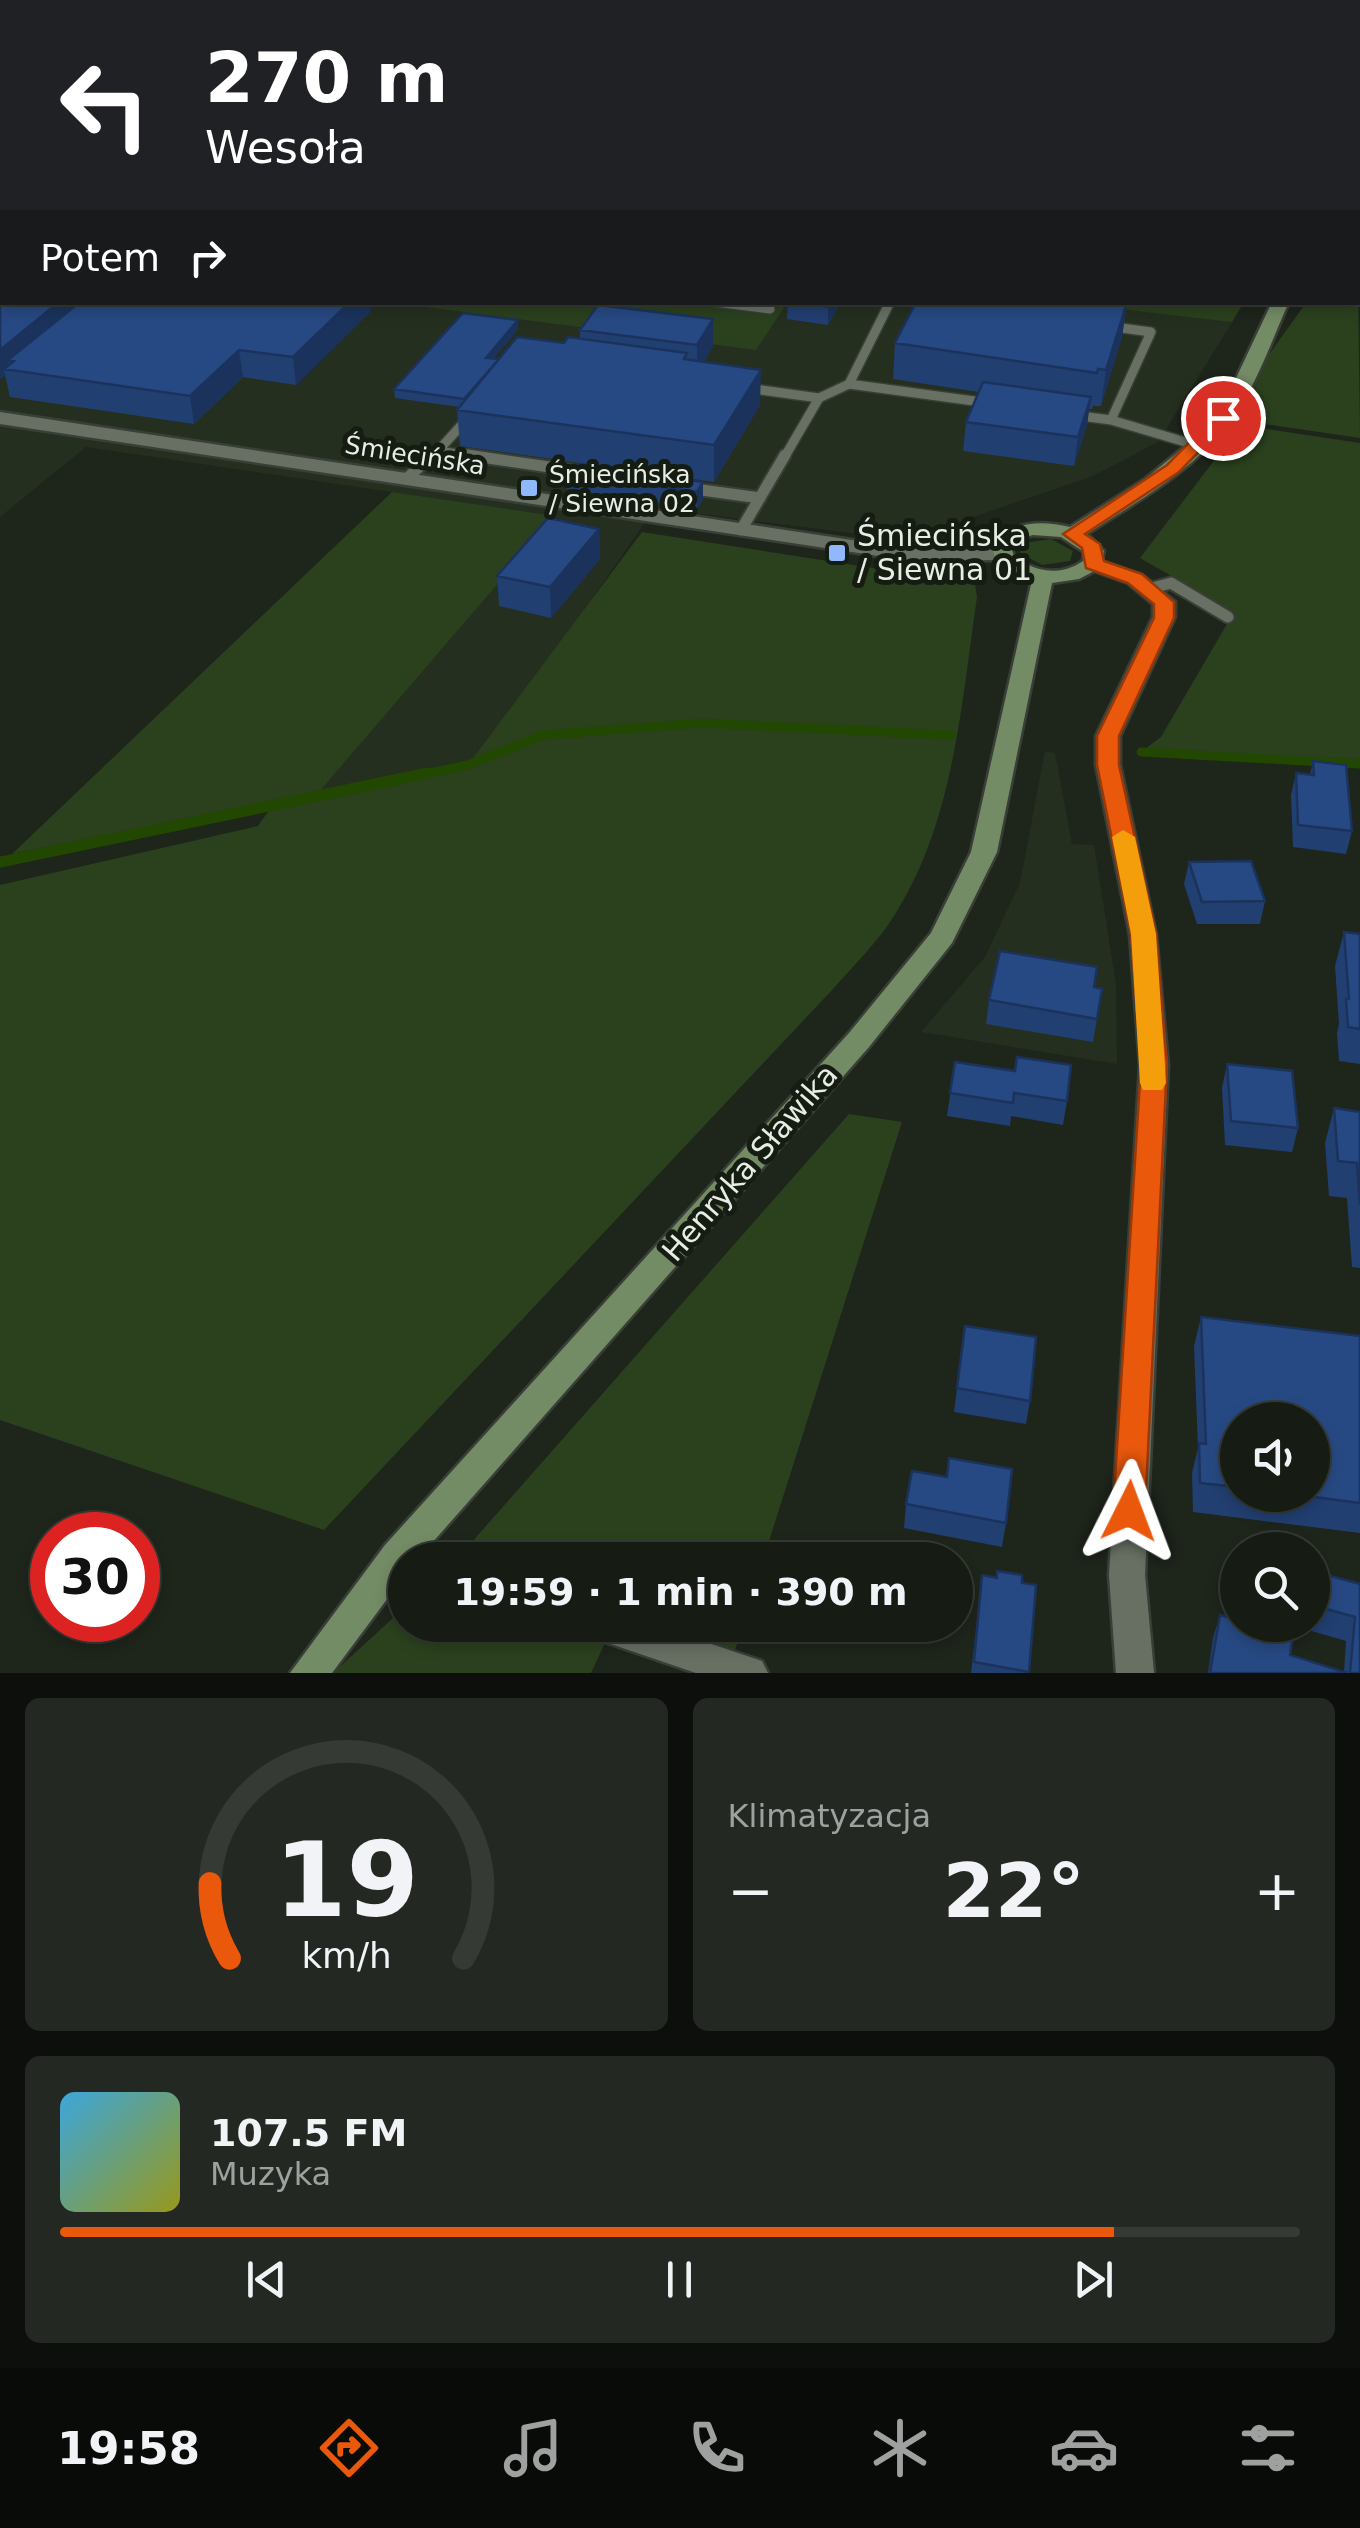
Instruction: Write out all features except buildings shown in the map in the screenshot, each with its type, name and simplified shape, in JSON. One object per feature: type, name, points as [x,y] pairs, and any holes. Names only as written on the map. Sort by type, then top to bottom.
[{"type":"main road","points":[[1072,534],[1173,468],[1199,446],[1223,418],[1280,305]]},
{"type":"main road","points":[[1047,529],[1072,534],[1090,544],[1096,558],[1074,575],[1043,576],[1016,568],[1002,554],[1004,540],[1019,532],[1047,529]]},
{"type":"main road","name":"Henryka Sławika","points":[[309,1673],[398,1556],[846,1055],[943,937],[984,852],[1043,576]]},
{"type":"street","name":"Śmiecińska","points":[[0,418],[918,555],[1002,554]]},
{"type":"street","points":[[1093,564],[1152,588],[1164,602],[1164,618],[1108,736],[1108,765],[1144,934],[1154,1065],[1126,1575],[1135,1673]]},
{"type":"street","points":[[654,1642],[748,1673]]},
{"type":"lane","points":[[738,305],[770,309]]},
{"type":"lane","points":[[848,384],[888,305]]},
{"type":"lane","points":[[1096,325],[1151,332],[1111,420]]},
{"type":"lane","points":[[726,386],[819,398],[848,384],[998,404]]},
{"type":"lane","points":[[741,530],[819,398]]},
{"type":"lane","points":[[406,479],[474,411]]},
{"type":"lane","points":[[1055,412],[1111,420],[1199,446]]},
{"type":"lane","points":[[438,451],[590,473]]},
{"type":"lane","points":[[666,484],[760,498]]},
{"type":"lane","points":[[1152,588],[1171,583],[1228,617]]},
{"type":"shaded area","points":[[0,305],[418,305],[756,349],[786,305],[1243,305],[1158,442],[1093,476],[906,540],[655,508],[553,655],[468,765],[319,792],[555,516],[86,447],[0,517]]},
{"type":"shaded area","points":[[1045,751],[1055,753],[1072,844],[1094,845],[1116,984],[1117,1064],[921,1032],[985,957],[1020,883]]},
{"type":"green space","points":[[410,305],[786,305],[756,350]]},
{"type":"green space","points":[[1085,305],[1242,305],[1232,322]]},
{"type":"green space","points":[[1305,305],[1358,305],[1360,438],[1223,418]]},
{"type":"green space","points":[[1241,425],[1360,443],[1360,764],[1141,752],[1161,737],[1234,612],[1140,558]]},
{"type":"green space","points":[[392,492],[556,516],[319,792],[12,854]]},
{"type":"green space","points":[[642,532],[975,584],[977,597],[959,722],[942,804],[913,882],[886,928],[324,1530],[0,1420],[0,885],[258,826],[272,806],[468,765]]},
{"type":"green space","points":[[1051,539],[1073,551],[1070,561],[1042,565],[1020,553],[1024,543]]},
{"type":"green space","points":[[849,1114],[902,1122],[769,1542],[472,1542]]},
{"type":"green space","points":[[388,1623],[388,1642],[605,1642],[591,1673],[333,1673]]},
{"type":"green space","points":[[667,1642],[738,1642],[730,1666]]},
{"type":"waterway","points":[[416,776],[468,765],[543,735],[702,723],[951,735]]},
{"type":"waterway","points":[[1141,752],[1360,764]]},
{"type":"waterway","points":[[0,862],[428,773]]},
{"type":"slow traffic","points":[[1123,837],[1144,934],[1153,1083]]},
{"type":"place","name":"Śmiecińska / Siewna 02","points":[[529,488]]},
{"type":"place","name":"Śmiecińska / Siewna 01","points":[[837,553]]},
{"type":"route","points":[[1129,1511],[1154,1065],[1144,934],[1108,765],[1108,736],[1164,618],[1164,602],[1152,588],[1135,578],[1093,564],[1096,558],[1090,544],[1072,534],[1173,468],[1223,418]]}]
